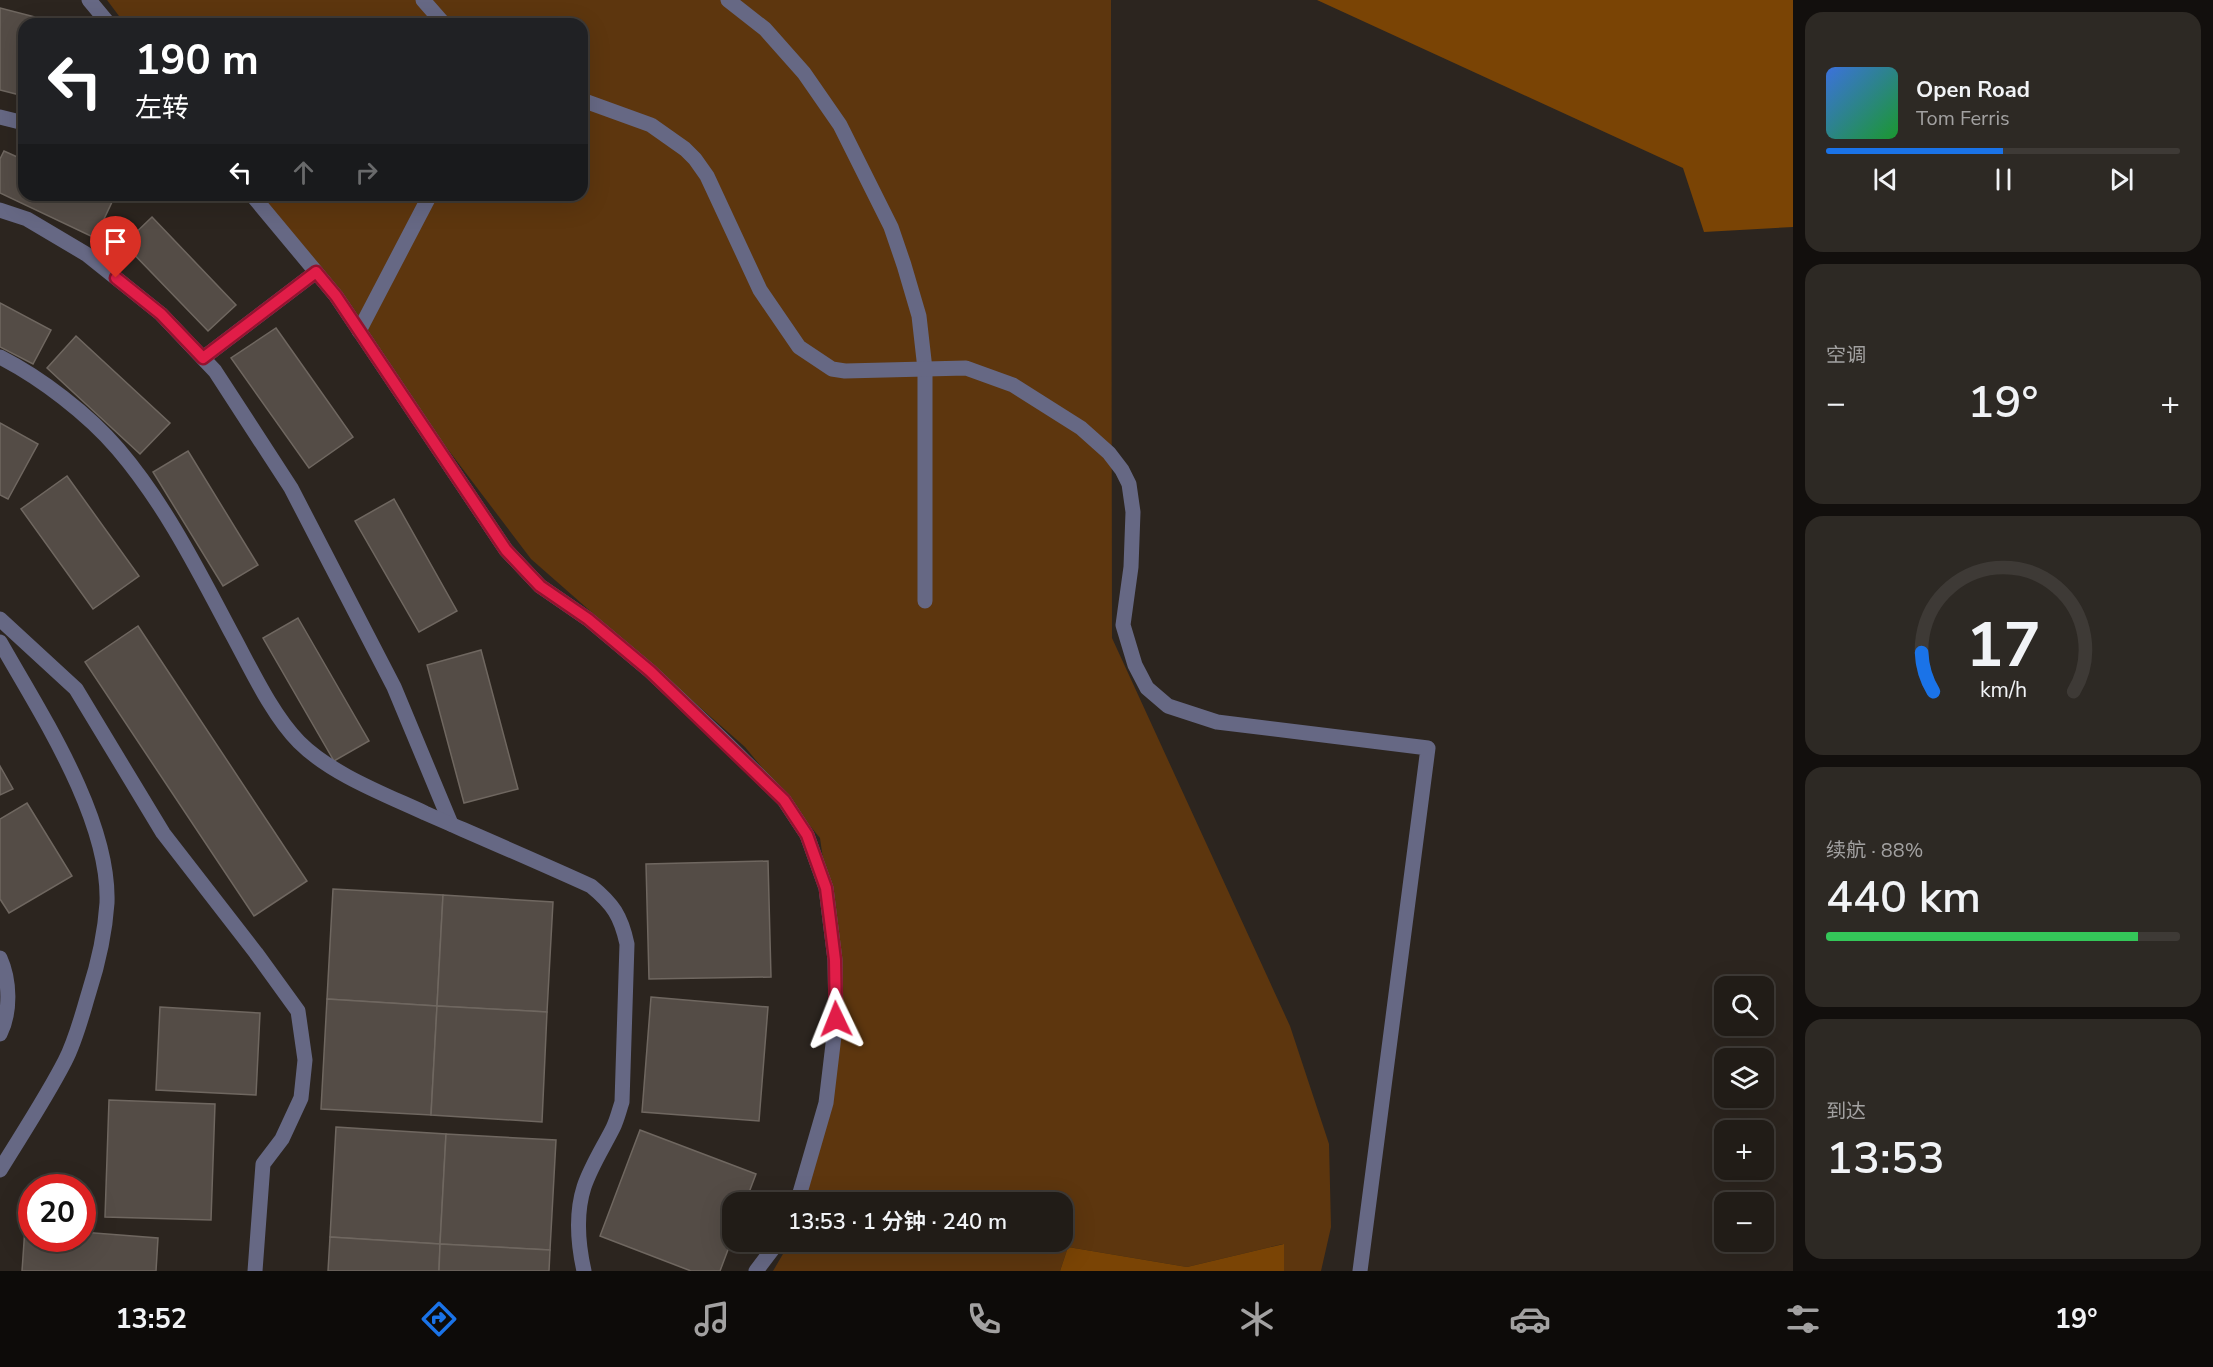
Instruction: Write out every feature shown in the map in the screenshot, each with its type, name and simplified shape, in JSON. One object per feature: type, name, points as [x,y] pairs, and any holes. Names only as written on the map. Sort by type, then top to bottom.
[{"type":"street","points":[[89,0],[104,18]]},
{"type":"street","points":[[423,0],[439,18]]},
{"type":"street","points":[[728,0],[765,29],[804,73],[840,125],[891,227],[919,316],[925,369],[925,601]]},
{"type":"street","points":[[588,102],[651,125],[695,159],[707,176],[760,290],[799,346],[832,369],[845,371],[966,368],[1013,385],[1081,428],[1109,453],[1129,484],[1132,512],[1131,567],[1123,625],[1135,665],[1147,688],[1168,706],[1217,722],[1428,748],[1360,1271]]},
{"type":"street","points":[[0,117],[18,122]]},
{"type":"street","points":[[257,201],[336,296],[506,550],[521,568],[540,586],[588,619],[650,671],[784,800],[807,835],[826,888],[835,960],[836,1019],[825,1103],[800,1192]]},
{"type":"street","points":[[359,331],[427,201]]},
{"type":"street","points":[[0,210],[27,219],[86,254],[161,314],[215,372],[297,498],[394,687],[451,824]]},
{"type":"street","points":[[203,358],[316,272]]},
{"type":"street","points":[[0,357],[46,386],[89,420],[117,448],[154,497],[193,562],[270,702],[298,742],[331,767],[391,798],[591,886],[609,901],[622,922],[627,944],[622,1102],[614,1126],[598,1154],[584,1189],[578,1228],[579,1249],[584,1271]]},
{"type":"street","points":[[0,619],[76,689],[163,833],[298,1011],[305,1060],[301,1098],[282,1139],[263,1164],[255,1271]]},
{"type":"street","points":[[0,642],[67,762],[89,815],[102,857],[107,902],[93,982],[66,1060],[0,1170]]},
{"type":"street","points":[[0,958],[9,999],[4,1026],[0,1034]]},
{"type":"street","points":[[756,1271],[770,1252]]},
{"type":"shaded area","points":[[107,0],[1111,0],[1112,638],[1290,1026],[1329,1144],[1331,1227],[1321,1271],[1284,1271],[1283,1244],[1187,1267],[1073,1248],[1073,1192],[803,1192],[845,1014],[820,838],[745,747],[531,559],[260,201],[588,201],[588,18],[120,18]]},
{"type":"shaded area","points":[[1317,0],[1793,0],[1793,227],[1704,232],[1683,168]]},
{"type":"shaded area","points":[[1284,1244],[1284,1271],[1060,1271],[1066,1252],[1073,1252],[1073,1248],[1187,1267]]},
{"type":"shaded area","points":[[784,1252],[1066,1252],[1060,1271],[773,1271]]},
{"type":"building","points":[[0,8],[39,18],[18,18],[18,94],[0,90]]},
{"type":"building","points":[[4,151],[18,157],[18,201],[112,202],[95,238],[0,193],[0,159]]},
{"type":"building","points":[[152,217],[236,305],[208,331],[124,244]]},
{"type":"building","points":[[0,303],[51,330],[33,364],[0,347]]},
{"type":"building","points":[[276,328],[353,437],[309,468],[231,358]]},
{"type":"building","points":[[76,336],[170,423],[140,454],[47,368]]},
{"type":"building","points":[[0,423],[38,444],[8,499],[0,495]]},
{"type":"building","points":[[188,451],[258,565],[223,586],[153,472]]},
{"type":"building","points":[[67,476],[139,576],[93,609],[21,509]]},
{"type":"building","points":[[394,499],[457,611],[419,632],[355,521]]},
{"type":"building","points":[[298,618],[369,741],[334,761],[263,638]]},
{"type":"building","points":[[138,626],[307,881],[254,916],[85,662]]},
{"type":"building","points":[[481,650],[518,789],[464,803],[427,665]]},
{"type":"building","points":[[0,766],[13,789],[0,795]]},
{"type":"building","points":[[27,803],[72,876],[9,913],[0,899],[0,819]]},
{"type":"building","points":[[768,861],[771,977],[649,979],[646,864]]},
{"type":"building","points":[[333,889],[443,895],[437,1006],[327,999]]},
{"type":"building","points":[[443,895],[553,902],[547,1012],[437,1006]]},
{"type":"building","points":[[651,997],[768,1007],[759,1121],[642,1112]]},
{"type":"building","points":[[327,999],[437,1006],[431,1115],[321,1109]]},
{"type":"building","points":[[437,1006],[547,1012],[542,1122],[431,1115]]},
{"type":"building","points":[[160,1007],[260,1013],[256,1095],[156,1090]]},
{"type":"building","points":[[109,1100],[215,1104],[211,1220],[105,1217]]},
{"type":"building","points":[[336,1127],[446,1134],[440,1244],[330,1237]]},
{"type":"building","points":[[640,1130],[756,1174],[749,1192],[722,1192],[722,1252],[727,1252],[720,1271],[691,1271],[600,1236]]},
{"type":"building","points":[[446,1134],[556,1140],[550,1250],[440,1244]]},
{"type":"building","points":[[96,1233],[158,1238],[156,1271],[22,1271],[23,1252],[96,1252]]},
{"type":"building","points":[[330,1237],[440,1244],[439,1271],[328,1271]]},
{"type":"building","points":[[440,1244],[550,1250],[549,1271],[439,1271]]},
{"type":"route","points":[[116,278],[161,314],[203,358],[316,272],[336,296],[506,550],[521,568],[540,586],[588,619],[650,671],[784,800],[807,835],[826,888],[835,960],[836,1019]]}]
